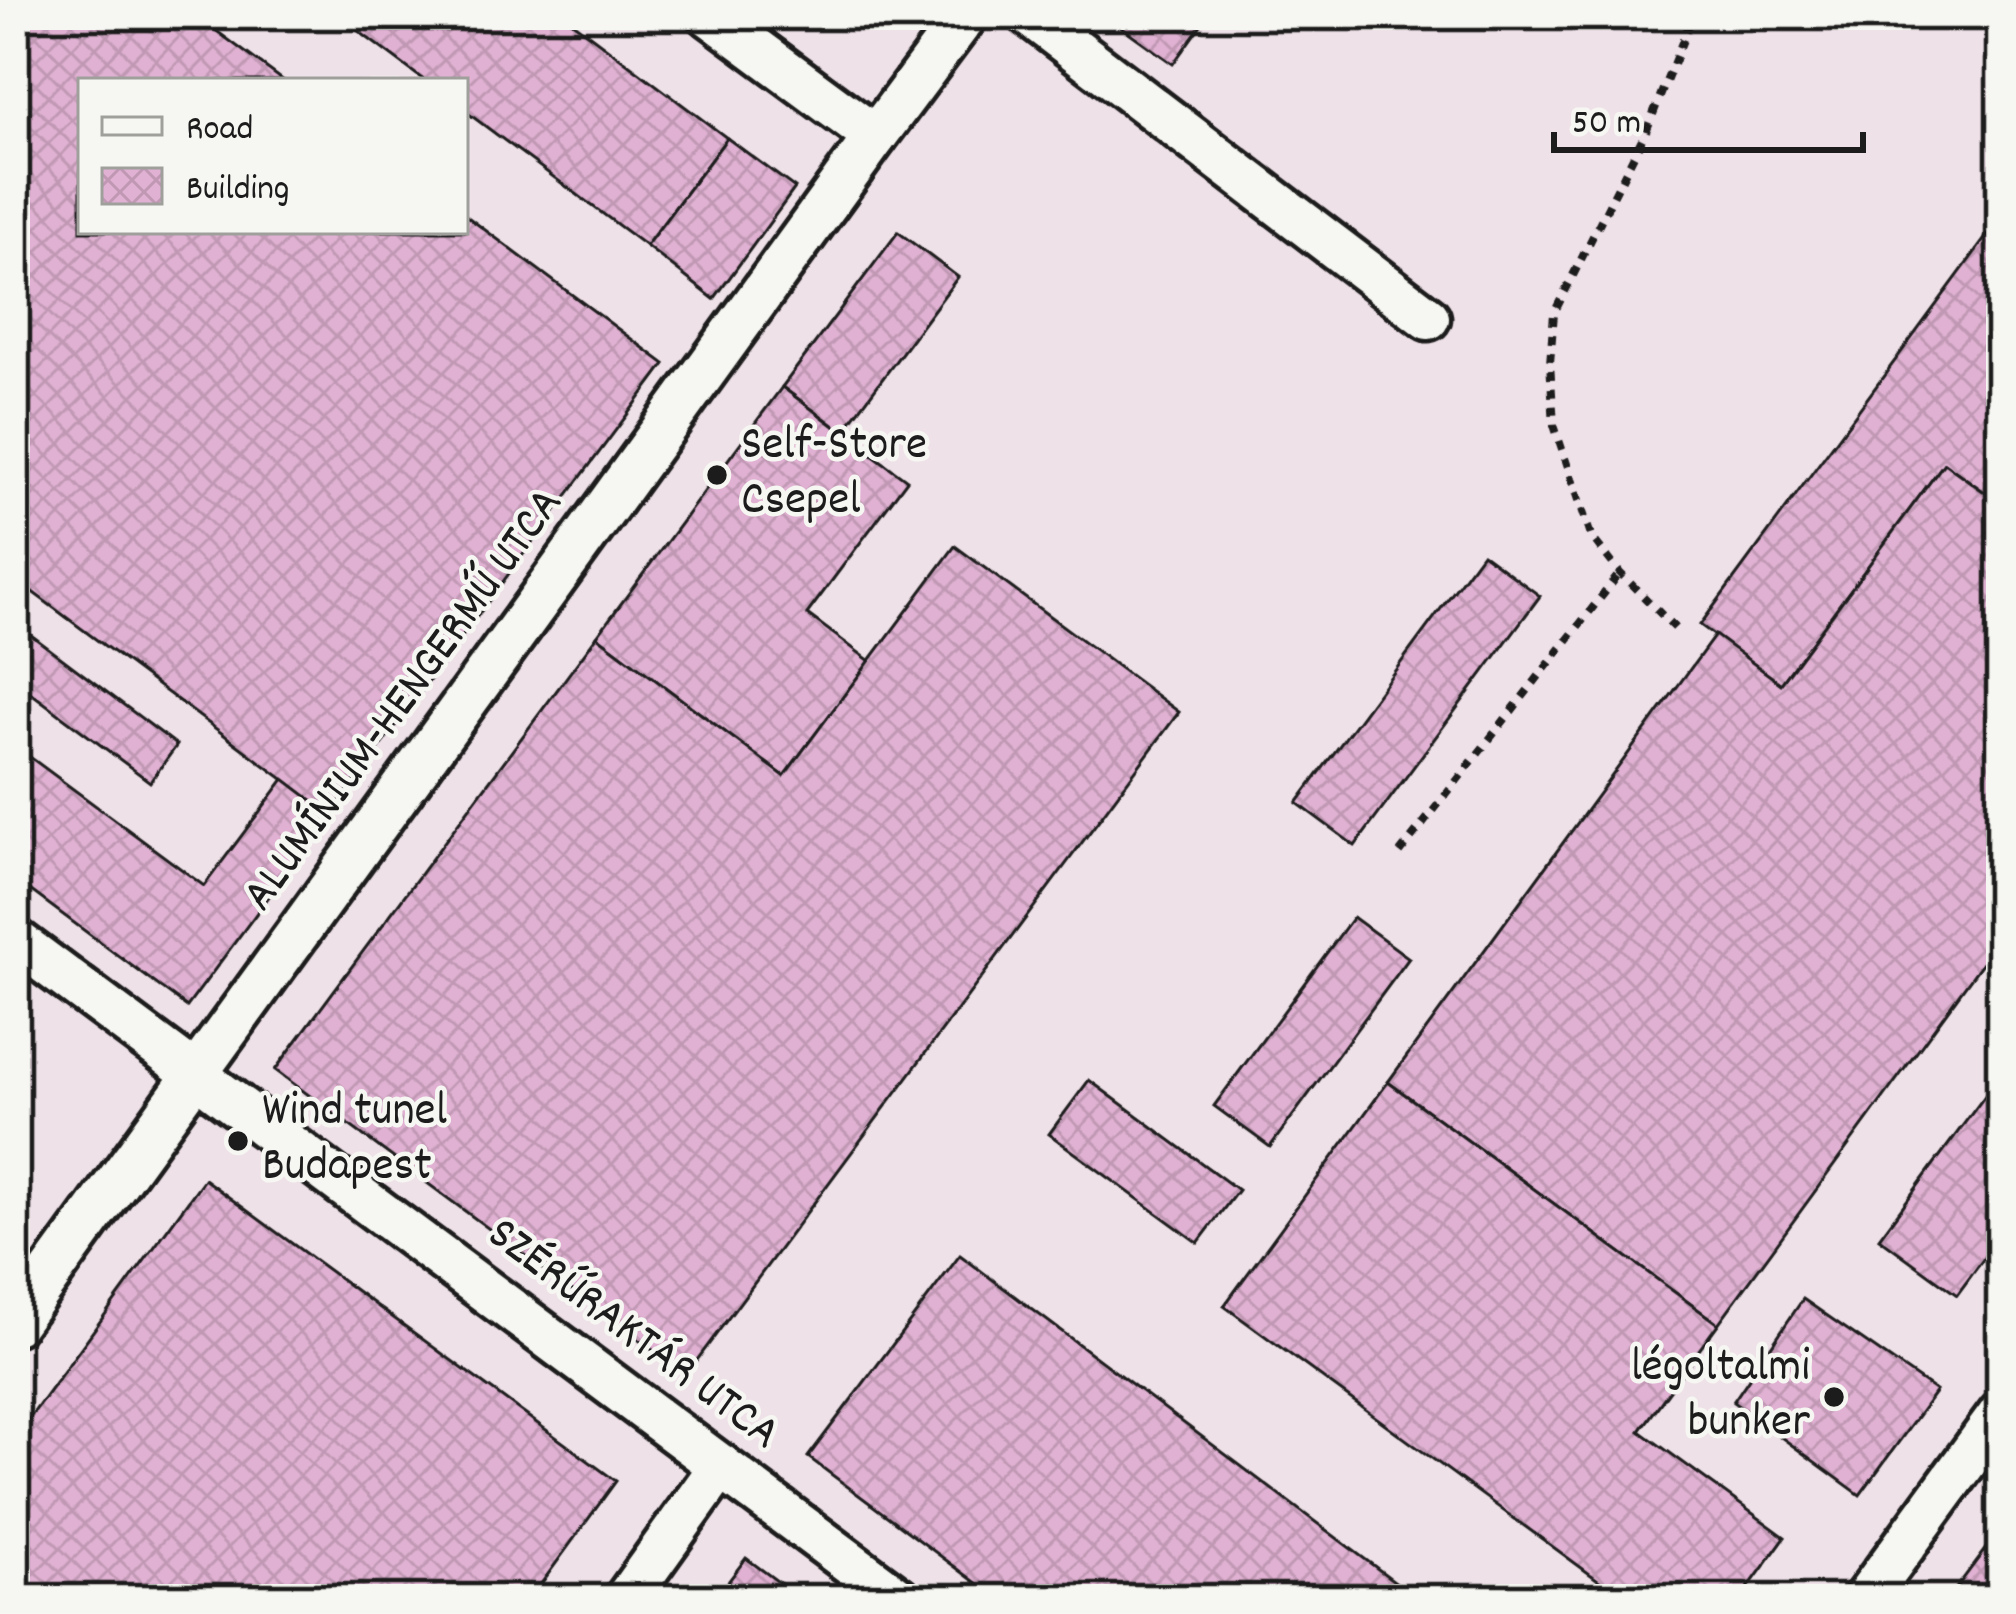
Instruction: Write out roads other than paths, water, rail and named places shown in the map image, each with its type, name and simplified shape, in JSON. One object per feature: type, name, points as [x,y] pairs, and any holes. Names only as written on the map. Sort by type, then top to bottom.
[{"type":"street","points":[[710,15],[875,137]]},
{"type":"street","name":"ALUMÍNIUM-HENGERMŰ UTCA","points":[[15,1323],[966,15]]},
{"type":"street","points":[[1030,15],[1428,318]]},
{"type":"street","name":"SZÉRŰRAKTÁR UTCA","points":[[15,940],[899,1599]]},
{"type":"street","points":[[1865,1599],[2001,1413]]},
{"type":"street","points":[[626,1599],[721,1466]]},
{"type":"place","name":"Self-Store Csepel","points":[[717,475]]},
{"type":"place","name":"Wind tunel Budapest","points":[[238,1141]]},
{"type":"place","name":"légoltalmi bunker","points":[[1834,1397]]}]
